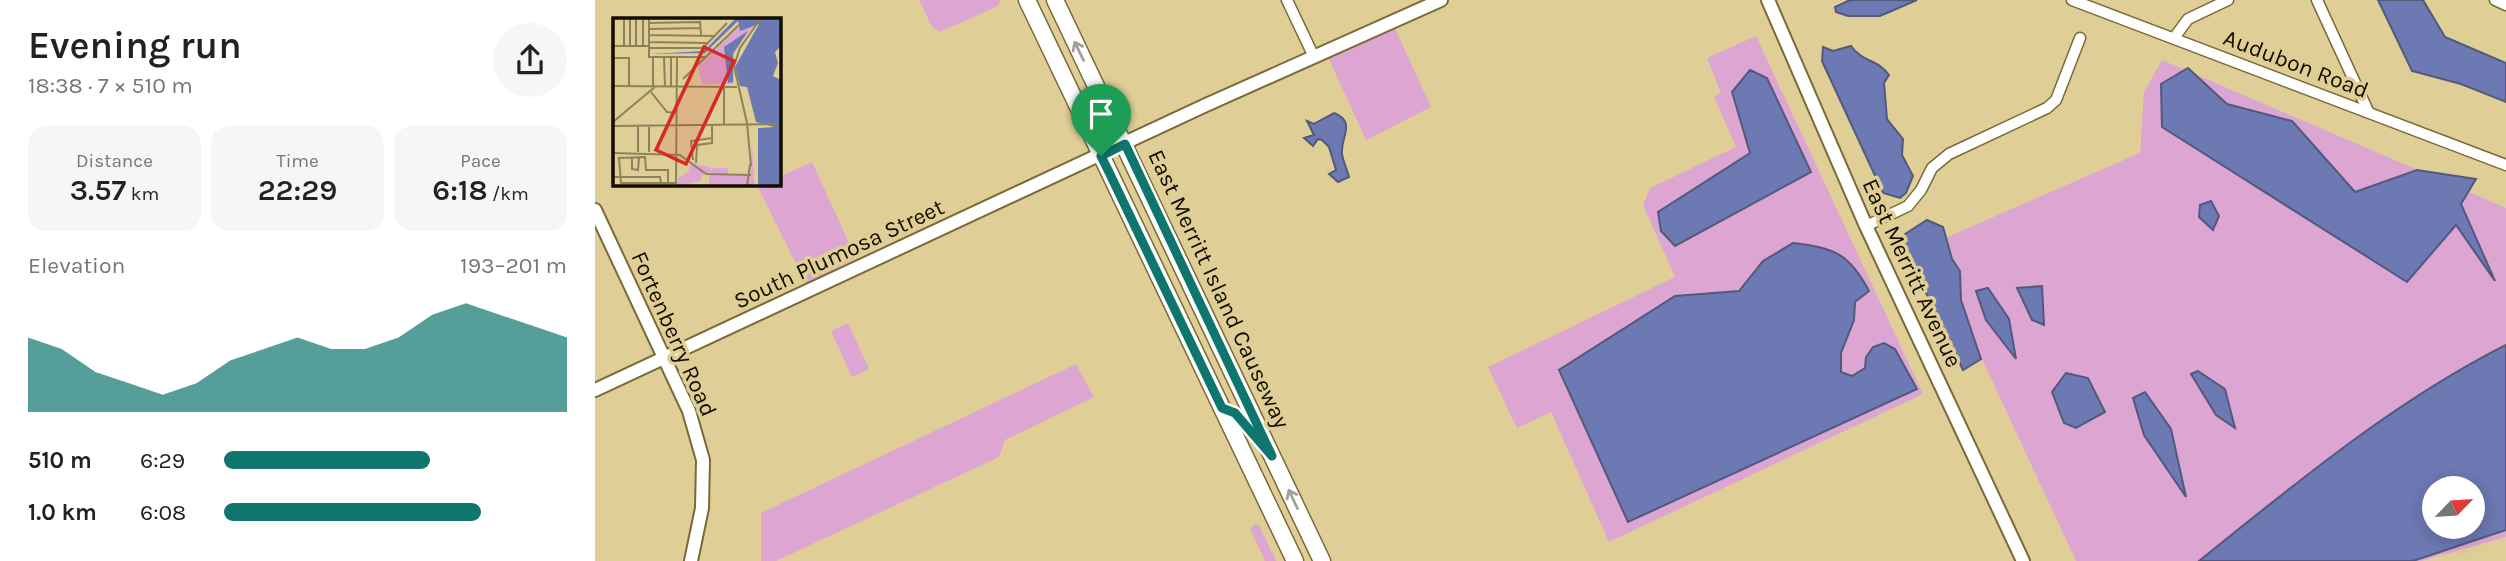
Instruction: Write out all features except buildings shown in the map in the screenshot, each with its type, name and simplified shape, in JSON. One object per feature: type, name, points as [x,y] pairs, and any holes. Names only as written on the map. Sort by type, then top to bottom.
[{"type":"main road","name":"East Merritt Island Causeway","points":[[1027,0],[1295,561]]},
{"type":"main road","name":"East Merritt Island Causeway","points":[[1055,0],[1322,561]]},
{"type":"main road","points":[[1185,332],[1216,374],[1226,382],[1238,384]]},
{"type":"main road","points":[[1222,408],[1235,413],[1272,456]]},
{"type":"street","points":[[1287,0],[1314,57]]},
{"type":"street","name":"South Plumosa Street","points":[[595,390],[1441,0]]},
{"type":"street","name":"East Merritt Avenue","points":[[1768,0],[1866,226],[2023,561]]},
{"type":"street","name":"Audubon Road","points":[[2073,0],[2506,166]]},
{"type":"street","points":[[2174,38],[2188,19],[2228,0]]},
{"type":"street","points":[[2317,0],[2368,111]]},
{"type":"street","points":[[2495,0],[2506,5]]},
{"type":"street","points":[[1866,226],[1908,206],[1921,190],[1932,168],[1949,154],[2047,108],[2056,100],[2080,38]]},
{"type":"street","name":"Fortenberry Road","points":[[595,210],[689,411],[703,460],[702,508],[691,561]]},
{"type":"shaded area","points":[[919,0],[1000,0],[998,6],[940,32],[932,27]]},
{"type":"shaded area","points":[[1394,26],[1431,107],[1366,140],[1328,57]]},
{"type":"shaded area","points":[[1756,36],[1923,394],[1609,542],[1551,412],[1517,428],[1488,367],[1675,277],[1643,205],[1650,188],[1736,147],[1714,97],[1721,93],[1707,58]]},
{"type":"shaded area","points":[[2162,60],[2506,208],[2506,537],[2421,561],[2076,561],[1929,245],[2140,153],[2144,92]]},
{"type":"shaded area","points":[[812,162],[856,258],[806,284],[758,187],[781,186],[781,176]]},
{"type":"shaded area","points":[[848,323],[869,369],[852,377],[831,331]]},
{"type":"shaded area","points":[[1076,364],[1094,397],[1005,440],[999,457],[776,561],[761,561],[761,513]]},
{"type":"shaded area","points":[[1255,524],[1259,525],[1276,561],[1265,561],[1250,529]]},
{"type":"water","points":[[1850,0],[1917,0],[1880,16],[1848,16],[1836,12],[1835,7]]},
{"type":"water","points":[[2378,0],[2423,0],[2445,37],[2506,63],[2506,102],[2461,84],[2412,71]]},
{"type":"water","points":[[1851,46],[1889,75],[1884,83],[1887,119],[1903,139],[1902,155],[1913,176],[1906,193],[1900,198],[1883,193],[1822,61],[1823,47],[1833,51]]},
{"type":"water","points":[[2188,68],[2227,104],[2292,121],[2355,192],[2417,170],[2476,179],[2461,204],[2495,281],[2456,225],[2407,282],[2162,127],[2161,84]]},
{"type":"water","points":[[1750,70],[1767,78],[1811,172],[1675,246],[1661,231],[1658,212],[1750,153],[1732,92]]},
{"type":"water","points":[[1334,113],[1345,121],[1342,154],[1349,177],[1338,182],[1329,174],[1336,170],[1329,147],[1318,139],[1313,146],[1304,138],[1314,135],[1307,121],[1314,124]]},
{"type":"water","points":[[2211,201],[2219,216],[2213,230],[2199,217],[2200,205]]},
{"type":"water","points":[[1927,220],[1943,227],[1952,259],[1960,271],[1961,300],[1981,359],[1963,370],[1903,245],[1905,234]]},
{"type":"water","points":[[1793,243],[1830,250],[1847,260],[1869,291],[1855,302],[1854,320],[1841,353],[1841,372],[1852,376],[1865,368],[1866,357],[1873,347],[1884,343],[1895,349],[1917,389],[1628,522],[1559,370],[1675,296],[1739,291],[1763,261]]},
{"type":"water","points":[[2042,286],[2044,325],[2032,320],[2017,288]]},
{"type":"water","points":[[1988,288],[2009,319],[2016,359],[1986,320],[1976,291]]},
{"type":"water","points":[[2506,345],[2506,530],[2485,537],[2485,476],[2422,476],[2422,539],[2479,539],[2413,561],[2199,561],[2347,445],[2425,391]]},
{"type":"water","points":[[2198,371],[2225,389],[2235,428],[2216,415],[2191,374]]},
{"type":"water","points":[[2066,373],[2088,378],[2105,412],[2076,428],[2064,423],[2052,392]]},
{"type":"water","points":[[2145,392],[2171,429],[2186,497],[2144,435],[2133,398]]},
{"type":"route","points":[[1125,144],[1272,456],[1235,413],[1222,408],[1101,156],[1125,144]]}]
